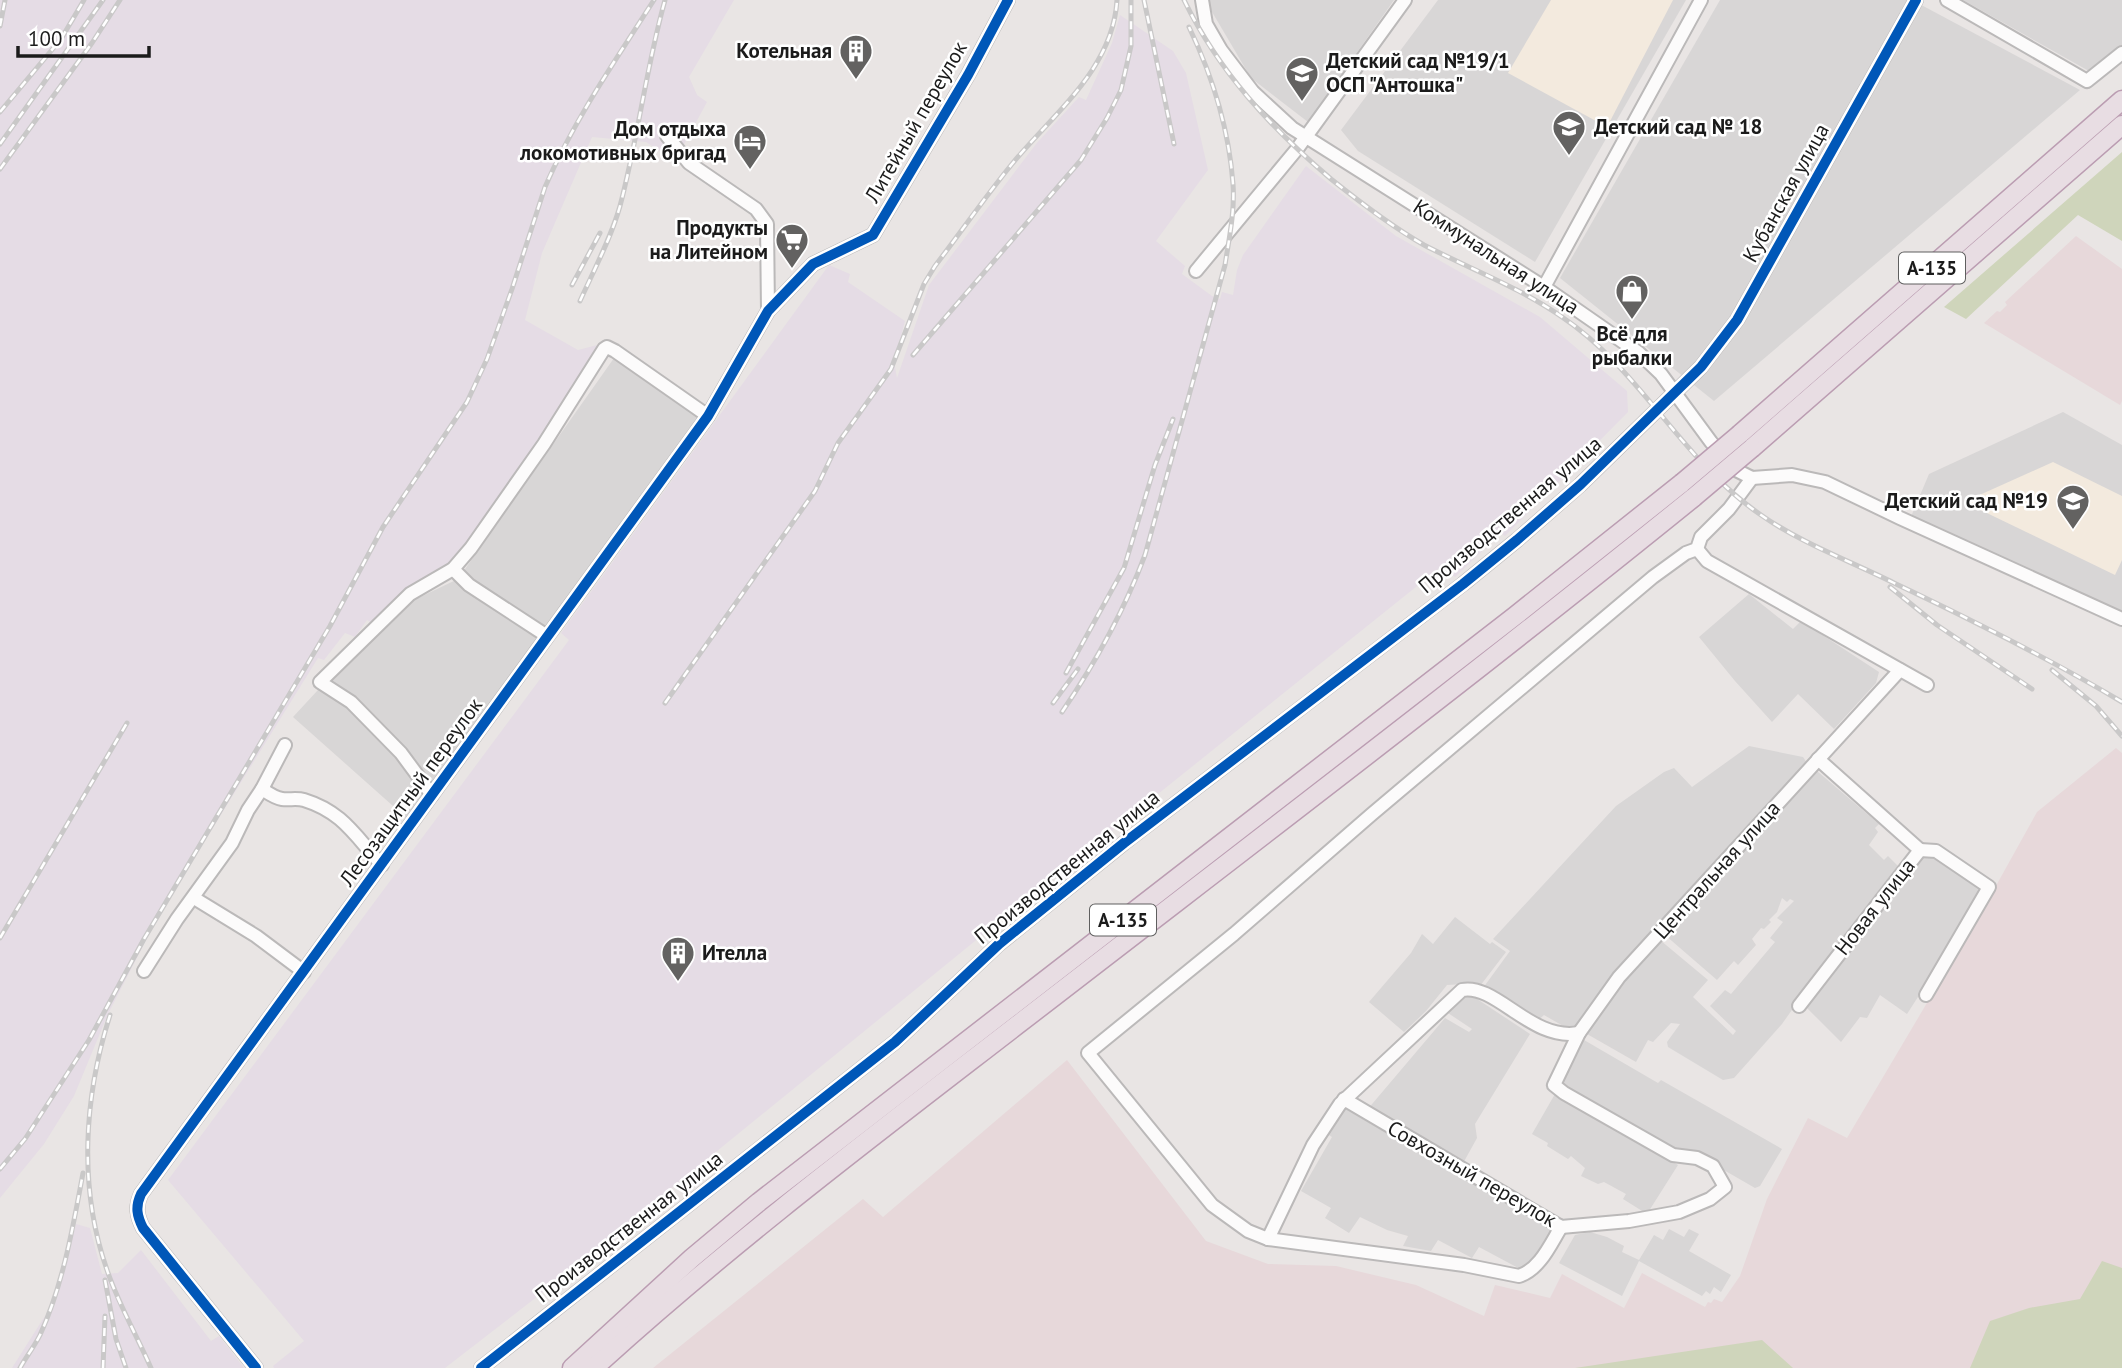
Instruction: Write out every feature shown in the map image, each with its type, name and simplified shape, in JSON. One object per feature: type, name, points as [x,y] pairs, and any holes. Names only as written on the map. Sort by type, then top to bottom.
[{"type":"highway","name":"А-135","points":[[572,1368],[692,1258],[769,1194],[1515,616],[1682,483],[2122,100]]},
{"type":"highway","name":"А-135","points":[[594,1368],[646,1320],[781,1208],[1527,631],[1695,497],[2122,125]]},
{"type":"street","name":"Литейный переулок","points":[[844,248],[873,235],[968,75],[1008,0]]},
{"type":"street","name":"Коммунальная улица","points":[[1202,0],[1206,24],[1221,50],[1253,92],[1292,128],[1544,287],[1639,353],[1661,374],[1711,442],[1736,470],[1752,478]]},
{"type":"street","points":[[1196,271],[1307,136],[1405,0]]},
{"type":"street","points":[[1544,287],[1701,0]]},
{"type":"street","name":"Кубанская улица","points":[[1674,392],[1701,367],[1737,320],[1916,0]]},
{"type":"street","points":[[1947,0],[2087,81],[2122,53]]},
{"type":"street","points":[[667,136],[689,163],[756,209],[767,224],[768,311]]},
{"type":"street","name":"Лесозащитный переулок","points":[[256,1368],[143,1228],[137,1203],[708,416],[768,311],[813,264],[844,248]]},
{"type":"street","points":[[432,795],[401,753],[351,702],[320,682],[411,594],[453,569],[471,548],[544,444],[604,349],[615,351],[708,416]]},
{"type":"street","name":"Производственная улица","points":[[481,1368],[895,1042],[999,944],[1124,843],[1517,540],[1580,485],[1674,392]]},
{"type":"street","points":[[1697,549],[1701,537],[1729,509],[1752,478],[1792,475],[1825,482],[1900,519],[2122,619]]},
{"type":"street","points":[[1697,549],[1707,561],[1927,685]]},
{"type":"street","points":[[1561,1227],[1537,1265],[1519,1276],[1465,1265],[1268,1239],[1248,1231],[1212,1205],[1088,1053],[1234,934],[1653,577],[1686,553],[1697,549]]},
{"type":"street","points":[[453,569],[469,585],[547,636]]},
{"type":"street","name":"Центральная улица","points":[[1725,1187],[1713,1166],[1697,1158],[1673,1155],[1554,1085],[1579,1033],[1619,977],[1900,670]]},
{"type":"street","points":[[144,971],[177,919],[232,843],[285,745]]},
{"type":"street","name":"Новая улица","points":[[1799,1006],[1920,850],[1818,759]]},
{"type":"street","points":[[262,789],[279,799],[301,799],[336,814],[349,825],[356,837],[382,864]]},
{"type":"street","points":[[1920,850],[1936,851],[1990,887],[1926,995]]},
{"type":"street","points":[[194,898],[256,936],[304,972]]},
{"type":"street","points":[[1268,1239],[1313,1145],[1344,1099],[1462,990],[1469,988],[1483,993],[1552,1032],[1565,1035],[1579,1033]]},
{"type":"street","name":"Совхозный переулок","points":[[1344,1099],[1561,1227],[1629,1221],[1679,1212],[1710,1199],[1725,1187]]},
{"type":"shaded area","points":[[0,0],[734,0],[689,77],[697,95],[707,102],[675,161],[646,142],[592,137],[542,253],[525,320],[578,350],[609,342],[509,499],[430,588],[376,618],[372,623],[367,620],[355,637],[345,633],[324,660],[318,658],[160,913],[108,1014],[74,1096],[44,1144],[0,1198]]},
{"type":"shaded area","points":[[1205,0],[1394,0],[1308,122],[1251,78]]},
{"type":"shaded area","points":[[1438,0],[1686,0],[1535,262],[1358,151],[1341,130]]},
{"type":"shaded area","points":[[1551,0],[1673,0],[1607,127],[1508,73]]},
{"type":"shaded area","points":[[1720,0],[1912,0],[2080,90],[1714,401],[1560,278]]},
{"type":"shaded area","points":[[1963,0],[2122,0],[2122,56],[2096,75]]},
{"type":"shaded area","points":[[1120,15],[1173,51],[1186,73],[1208,170],[1156,241],[1185,266],[1182,274],[1212,296],[1220,299],[1222,292],[1233,295],[1237,270],[1243,255],[1306,166],[1396,236],[1540,317],[1627,391],[1628,412],[1505,536],[1501,533],[1455,577],[1442,566],[560,1279],[445,1368],[274,1368],[273,1366],[304,1341],[168,1180],[569,640],[561,633],[829,265],[850,274],[848,282],[905,321],[894,362],[897,378],[929,285],[1036,144],[1079,97],[1086,100],[1112,43]]},
{"type":"shaded area","points":[[2076,236],[2122,269],[2120,405],[1984,323],[1997,311],[2000,312],[2007,305],[2005,302]]},
{"type":"shaded area","points":[[619,351],[708,410],[411,822],[293,717],[391,611],[458,579]]},
{"type":"shaded area","points":[[2063,412],[2122,445],[2122,612],[1910,519],[1929,474]]},
{"type":"shaded area","name":"Детский сад №19","points":[[2053,462],[2122,496],[2122,560],[2115,575],[1964,502]]},
{"type":"shaded area","points":[[1749,594],[1793,629],[1801,621],[1879,672],[1876,683],[1834,729],[1798,694],[1772,722],[1699,637]]},
{"type":"shaded area","points":[[1749,746],[1803,757],[1807,763],[1621,965],[1572,1031],[1544,1015],[1535,1023],[1483,988],[1510,951],[1493,939],[1616,806],[1664,772],[1674,768],[1692,787]]},
{"type":"shaded area","points":[[2116,748],[2122,753],[2122,1368],[653,1368],[863,1199],[883,1217],[1067,1060],[1206,1241],[1268,1264],[1336,1266],[1416,1285],[1484,1316],[1495,1285],[1550,1298],[1562,1274],[1624,1308],[1642,1273],[1705,1307],[1714,1299],[1722,1302],[1740,1276],[1767,1199],[1808,1118],[1847,1138],[2037,812]]},
{"type":"shaded area","points":[[1817,771],[1879,824],[1875,828],[1878,832],[1869,845],[1884,860],[1888,856],[1899,867],[1782,1024],[1734,1078],[1723,1080],[1668,1047],[1667,1042],[1680,1024],[1671,1023],[1653,1042],[1648,1040],[1636,1062],[1587,1034],[1623,981],[1660,940],[1708,980],[1693,997],[1733,1035],[1736,1031],[1710,1006],[1725,990],[1731,994],[1775,942],[1770,938],[1783,922],[1777,918],[1794,901],[1790,899],[1787,902],[1782,898],[1777,912],[1769,920],[1771,922],[1764,929],[1761,928],[1752,939],[1756,945],[1738,965],[1734,961],[1717,980],[1665,935]]},
{"type":"shaded area","points":[[1933,853],[1976,880],[1984,894],[1907,1014],[1880,995],[1867,1018],[1860,1017],[1841,1042],[1806,1007],[1845,958],[1842,953],[1925,855]]},
{"type":"shaded area","points":[[1455,917],[1490,944],[1492,942],[1506,952],[1480,986],[1447,985],[1404,1032],[1369,1002],[1411,953],[1422,934],[1433,944]]},
{"type":"shaded area","points":[[1471,995],[1530,1034],[1475,1124],[1477,1138],[1461,1167],[1367,1110],[1445,1018],[1469,1032],[1472,1029],[1448,1013],[1465,996]]},
{"type":"shaded area","points":[[1584,1040],[1782,1149],[1760,1186],[1755,1188],[1696,1154],[1681,1153],[1558,1086]]},
{"type":"shaded area","points":[[1555,1094],[1678,1165],[1647,1214],[1623,1199],[1626,1194],[1604,1182],[1598,1184],[1581,1176],[1585,1168],[1571,1156],[1568,1159],[1532,1134]]},
{"type":"shaded area","points":[[1344,1108],[1554,1231],[1534,1262],[1522,1270],[1479,1247],[1472,1258],[1438,1240],[1431,1251],[1403,1246],[1408,1236],[1387,1230],[1360,1217],[1349,1233],[1325,1218],[1331,1208],[1301,1191],[1332,1137],[1327,1134]]},
{"type":"shaded area","points":[[76,1224],[90,1228],[102,1274],[118,1273],[141,1250],[211,1341],[219,1336],[244,1368],[12,1368],[43,1319],[54,1307]]},
{"type":"shaded area","points":[[1669,1229],[1684,1237],[1689,1229],[1699,1234],[1689,1251],[1731,1275],[1721,1292],[1714,1287],[1710,1294],[1706,1291],[1702,1296],[1639,1261],[1622,1296],[1559,1263],[1575,1235],[1590,1232],[1607,1237],[1624,1246],[1622,1252],[1639,1260],[1654,1235],[1663,1240]]},
{"type":"green space","points":[[2122,152],[2122,241],[2078,215],[1966,319],[1944,307]]},
{"type":"green space","points":[[2102,1261],[2122,1268],[2122,1368],[1970,1368],[1990,1321],[2029,1308],[2080,1299]]},
{"type":"green space","points":[[1762,1340],[1793,1368],[1575,1368]]},
{"type":"railway","points":[[0,26],[5,0]]},
{"type":"railway","points":[[0,112],[61,39],[84,0]]},
{"type":"railway","points":[[0,144],[103,0]]},
{"type":"railway","points":[[0,169],[120,0]]},
{"type":"railway","points":[[0,1169],[25,1139],[89,1040],[144,939],[330,626],[383,527],[467,402],[487,359],[545,187],[556,162],[596,91],[654,0]]},
{"type":"railway","points":[[580,301],[620,206],[665,0]]},
{"type":"railway","points":[[665,703],[815,491],[838,443],[891,369],[924,284],[935,266],[1002,176],[1093,69],[1105,48],[1113,25],[1117,0]]},
{"type":"railway","points":[[913,355],[1081,160],[1107,118],[1121,90],[1131,46],[1131,0]]},
{"type":"railway","points":[[1144,0],[1174,144]]},
{"type":"railway","points":[[1184,0],[1230,75],[1267,119],[1309,160],[1412,238],[1529,296],[1562,317],[1615,363],[1708,469],[1761,515],[1809,543],[2010,640],[2122,702]]},
{"type":"railway","points":[[1062,712],[1108,636],[1145,555],[1225,265],[1233,204],[1228,143],[1205,64],[1189,27]]},
{"type":"railway","points":[[572,285],[600,233]]},
{"type":"railway","points":[[1066,673],[1124,568],[1155,465],[1173,419]]},
{"type":"railway","points":[[1890,587],[1937,625],[2032,689]]},
{"type":"railway","points":[[1053,703],[1078,669]]},
{"type":"railway","points":[[2052,670],[2096,706],[2122,736]]},
{"type":"railway","points":[[0,938],[127,723]]},
{"type":"railway","points":[[110,1015],[94,1078],[88,1174],[98,1239],[107,1270],[151,1368]]},
{"type":"railway","points":[[20,1368],[40,1335],[55,1296],[83,1173]]},
{"type":"railway","points":[[105,1280],[116,1339],[126,1368]]},
{"type":"railway","points":[[103,1368],[105,1316]]},
{"type":"cycle path","points":[[256,1368],[143,1228],[138,1211],[141,1194],[708,416],[768,311],[813,264],[873,235],[968,75],[1008,0]]},
{"type":"cycle path","points":[[481,1368],[895,1042],[999,944],[1124,843],[1463,584],[1580,485],[1701,367],[1737,320],[1916,0]]},
{"type":"place","name":"Котельная","points":[[856,81]]},
{"type":"place","name":"Детский сад №19/1 ОСП \"Антошка\"","points":[[1302,103]]},
{"type":"place","name":"Детский сад № 18","points":[[1569,157]]},
{"type":"place","name":"Дом отдыха локомотивных бригад","points":[[750,171]]},
{"type":"place","name":"Продукты на Литейном","points":[[792,270]]},
{"type":"place","name":"Всё для рыбалки","points":[[1632,321]]},
{"type":"place","name":"Детский сад №19","points":[[2073,531]]},
{"type":"place","name":"Ителла","points":[[678,983]]}]
